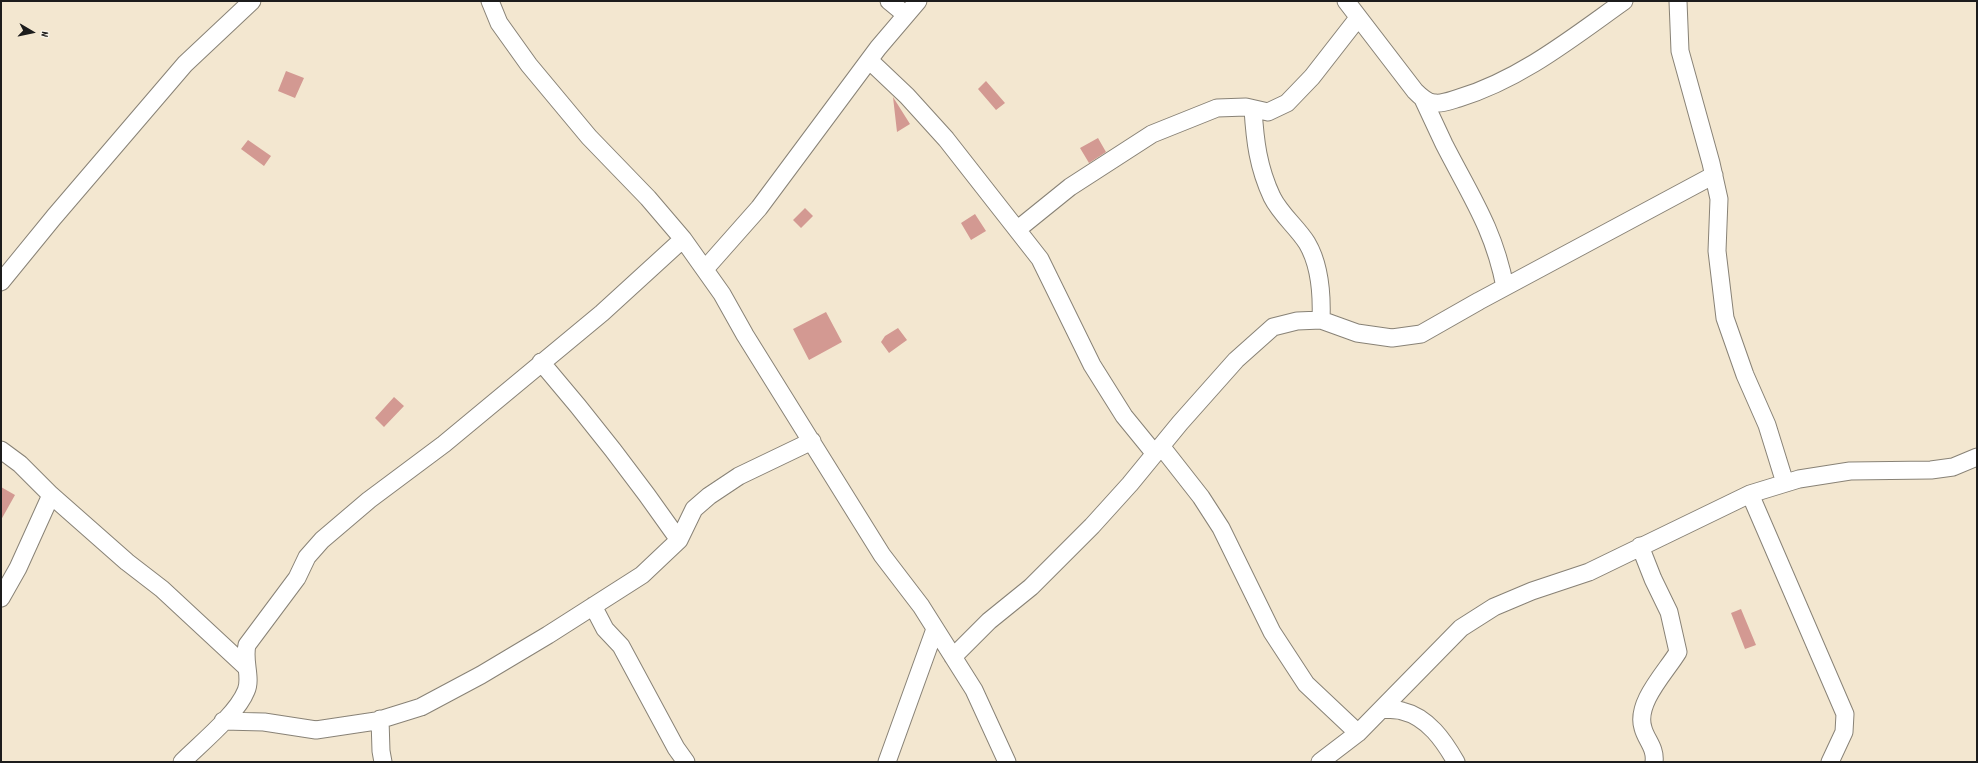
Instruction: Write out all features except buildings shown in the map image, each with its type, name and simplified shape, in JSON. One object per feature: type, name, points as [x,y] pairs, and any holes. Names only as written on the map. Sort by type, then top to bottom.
[{"type":"street","points":[[1,282],[54,217],[185,64],[252,1]]},
{"type":"street","points":[[490,1],[499,23],[528,65],[589,137],[648,198],[683,239],[705,269],[882,555],[922,606],[974,690],[1007,762]]},
{"type":"street","points":[[889,1],[906,15]]},
{"type":"street","points":[[705,269],[759,208],[869,60],[918,1]]},
{"type":"street","points":[[1346,1],[1402,76],[1423,99],[1444,144],[1477,205],[1491,235],[1500,261],[1505,287]]},
{"type":"street","points":[[1423,99],[1435,104],[1476,93],[1548,55],[1624,1]]},
{"type":"street","points":[[1678,1],[1680,51],[1714,175],[1719,199],[1716,251],[1725,318],[1745,375],[1766,425],[1785,483]]},
{"type":"street","points":[[1018,229],[1070,186],[1152,134],[1217,108],[1246,107],[1268,112],[1287,103],[1312,77],[1358,18]]},
{"type":"street","points":[[869,60],[907,96],[946,139],[1040,259],[1092,365],[1124,416],[1158,450],[1201,497],[1221,528],[1272,632],[1306,684],[1358,734]]},
{"type":"street","points":[[1253,109],[1255,146],[1260,168],[1273,199],[1307,244],[1316,267],[1322,299],[1321,320]]},
{"type":"street","points":[[953,656],[989,621],[1031,587],[1092,526],[1236,360],[1273,327],[1297,321],[1321,320],[1357,333],[1392,338],[1421,334],[1505,287],[1714,175]]},
{"type":"street","points":[[182,762],[234,710],[247,690],[248,678],[244,655],[247,645],[297,578],[307,557],[322,540],[369,500],[444,444],[602,313],[683,239]]},
{"type":"street","points":[[542,362],[585,413],[679,540]]},
{"type":"street","points":[[223,721],[264,722],[316,730],[380,720],[421,707],[482,675],[642,575],[679,540],[694,509],[709,496],[739,476],[812,441]]},
{"type":"street","points":[[1,450],[20,464],[51,496],[127,562],[162,589],[246,667]]},
{"type":"street","points":[[1320,762],[1358,734],[1461,628],[1494,607],[1532,591],[1589,572],[1750,494],[1785,483],[1798,479],[1850,471],[1931,470],[1953,467],[1977,457]]},
{"type":"street","points":[[1750,494],[1845,714],[1844,732],[1830,762]]},
{"type":"street","points":[[1,598],[18,568],[51,496]]},
{"type":"street","points":[[1640,546],[1653,579],[1669,612],[1678,652],[1666,671],[1651,690],[1643,707],[1642,727],[1655,755],[1654,762]]},
{"type":"street","points":[[593,606],[605,629],[621,646],[676,748],[686,762]]},
{"type":"street","points":[[887,762],[935,629]]},
{"type":"street","points":[[1383,709],[1403,711],[1422,721],[1442,739],[1456,762]]},
{"type":"street","points":[[380,720],[381,751],[383,762]]}]
